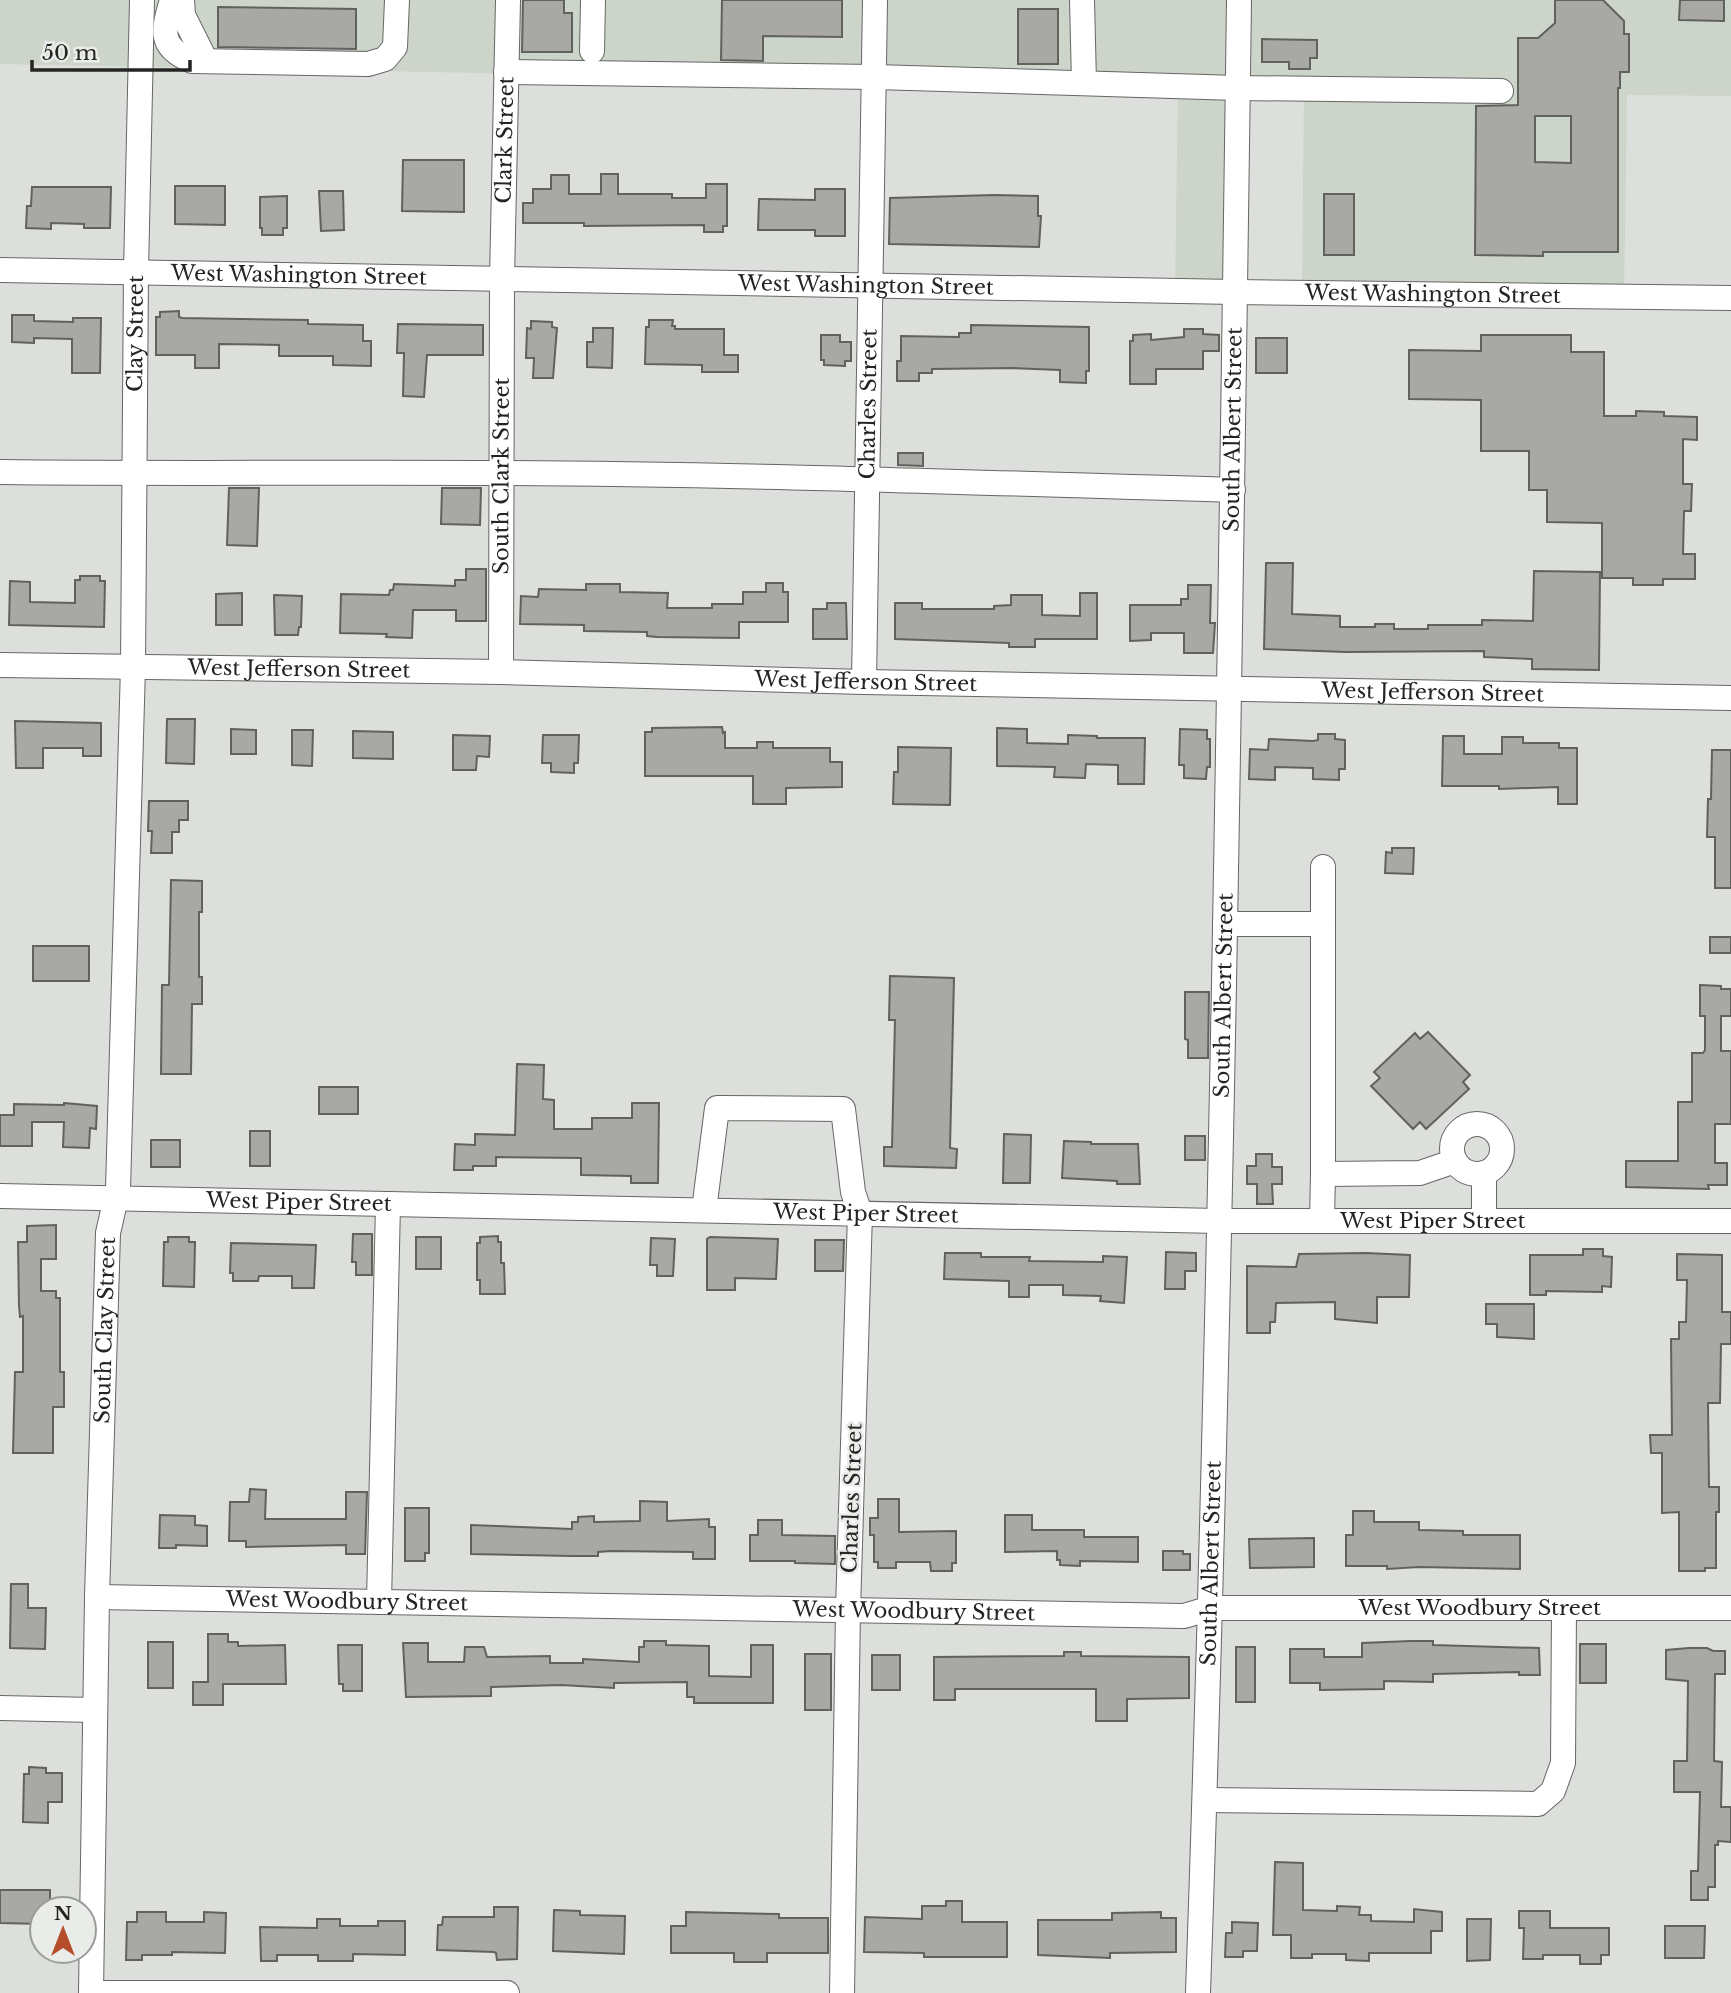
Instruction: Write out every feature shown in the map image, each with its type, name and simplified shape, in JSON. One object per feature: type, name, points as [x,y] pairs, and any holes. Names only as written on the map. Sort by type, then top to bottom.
[{"type":"street","name":"Clay Street","points":[[133,667],[136,272],[142,0]]},
{"type":"street","points":[[172,0],[164,28],[168,45],[178,56],[192,61],[368,64],[385,59],[395,47],[397,0]]},
{"type":"street","points":[[182,0],[183,15],[206,61]]},
{"type":"street","name":"Clark Street","points":[[502,279],[508,0]]},
{"type":"street","points":[[592,51],[593,0]]},
{"type":"street","name":"Charles Street","points":[[864,681],[875,0]]},
{"type":"street","points":[[1082,0],[1084,83]]},
{"type":"street","name":"South Albert Street","points":[[1198,1993],[1211,1608],[1230,689],[1239,0]]},
{"type":"street","points":[[506,72],[1501,91]]},
{"type":"street","name":"West Washington Street","points":[[0,270],[1731,298]]},
{"type":"street","name":"South Clark Street","points":[[501,672],[502,279]]},
{"type":"street","points":[[0,472],[502,473],[866,479],[1233,490]]},
{"type":"street","name":"West Jefferson Street","points":[[0,664],[1731,698]]},
{"type":"street","name":"South Clay Street","points":[[91,1993],[97,1597],[108,1233],[118,1189],[133,667]]},
{"type":"street","points":[[1322,1221],[1323,867]]},
{"type":"street","points":[[1225,924],[1323,924]]},
{"type":"street","name":"Charles Street","points":[[704,1210],[717,1108],[843,1109],[852,1192],[860,1213],[848,1610],[842,1993]]},
{"type":"street","points":[[1484,1125],[1497,1135],[1502,1150],[1497,1164],[1484,1173],[1467,1172],[1455,1161],[1452,1152],[1456,1136],[1469,1126],[1484,1125]]},
{"type":"street","points":[[1323,1174],[1420,1173],[1455,1161]]},
{"type":"street","points":[[1484,1173],[1484,1221]]},
{"type":"street","name":"West Piper Street","points":[[0,1196],[1219,1221],[1731,1222]]},
{"type":"street","points":[[379,1602],[388,1204]]},
{"type":"street","name":"West Woodbury Street","points":[[97,1597],[1184,1616],[1211,1608],[1731,1608]]},
{"type":"street","points":[[1205,1800],[1538,1804],[1553,1791],[1563,1763],[1564,1608]]},
{"type":"street","points":[[0,1708],[95,1710]]},
{"type":"street","points":[[91,1993],[507,1993]]},
{"type":"shaded area","points":[[0,0],[1731,0],[1731,96],[1627,95],[1624,297],[1302,292],[1304,89],[1238,88],[1235,292],[1175,291],[1178,86],[0,64]]},
{"type":"building","points":[[523,0],[564,0],[564,13],[572,13],[572,52],[522,52]]},
{"type":"building","points":[[722,0],[842,0],[842,37],[763,36],[763,61],[721,60]]},
{"type":"building","points":[[1555,0],[1603,0],[1624,21],[1624,34],[1629,34],[1629,72],[1620,72],[1618,88],[1618,252],[1543,252],[1543,256],[1475,255],[1476,106],[1518,105],[1518,38],[1538,38],[1555,23]],"holes":[[[1535,116],[1571,116],[1571,163],[1535,162]]]},
{"type":"building","points":[[1680,0],[1724,0],[1724,21],[1679,20]]},
{"type":"building","points":[[218,7],[356,9],[356,49],[218,47]]},
{"type":"building","points":[[1018,9],[1058,9],[1058,64],[1018,64]]},
{"type":"building","points":[[1262,39],[1317,40],[1317,58],[1310,58],[1310,69],[1289,69],[1289,62],[1262,62]]},
{"type":"building","points":[[403,160],[464,160],[464,212],[402,211]]},
{"type":"building","points":[[601,174],[618,174],[618,194],[672,194],[672,198],[706,198],[706,184],[727,184],[727,226],[723,226],[723,232],[704,232],[704,225],[584,226],[584,223],[523,223],[523,203],[533,203],[533,189],[551,189],[551,175],[569,175],[569,194],[601,194]]},
{"type":"building","points":[[175,186],[225,186],[225,225],[175,224]]},
{"type":"building","points":[[32,187],[111,187],[110,228],[84,228],[84,224],[51,223],[51,229],[26,228],[27,206],[31,206]]},
{"type":"building","points":[[815,189],[845,189],[845,236],[815,236],[815,230],[758,230],[759,199],[815,200]]},
{"type":"building","points":[[319,191],[343,191],[344,230],[321,231]]},
{"type":"building","points":[[1324,194],[1354,194],[1354,255],[1324,255]]},
{"type":"building","points":[[287,196],[287,228],[283,228],[283,235],[262,235],[260,197]]},
{"type":"building","points":[[1038,196],[1038,216],[1041,216],[1039,247],[889,244],[890,198]]},
{"type":"building","points":[[179,311],[179,317],[182,318],[308,320],[308,324],[363,325],[363,341],[371,341],[371,366],[333,365],[333,356],[279,356],[279,345],[219,344],[219,368],[195,368],[195,355],[156,355],[156,317],[160,317],[160,312]]},
{"type":"building","points":[[12,315],[34,315],[34,321],[73,322],[73,318],[101,318],[100,373],[72,373],[72,339],[34,338],[34,343],[12,342]]},
{"type":"building","points":[[649,320],[673,320],[672,326],[675,326],[675,329],[724,329],[724,355],[738,355],[738,372],[702,372],[702,365],[645,364],[646,327],[649,327]]},
{"type":"building","points":[[531,321],[552,322],[552,327],[557,328],[553,378],[533,378],[534,358],[526,358],[527,328],[531,329]]},
{"type":"building","points":[[398,324],[483,325],[483,355],[427,355],[424,397],[403,396],[404,353],[397,353]]},
{"type":"building","points":[[971,325],[1089,327],[1089,371],[1086,371],[1086,383],[1060,382],[1060,370],[1013,368],[932,369],[932,373],[919,373],[919,381],[897,381],[897,361],[901,361],[901,336],[959,337],[959,333],[971,333]]},
{"type":"building","points":[[593,328],[613,328],[612,368],[587,367],[587,342],[593,342]]},
{"type":"building","points":[[1184,329],[1203,329],[1203,334],[1219,335],[1219,351],[1203,351],[1203,369],[1156,369],[1156,384],[1130,384],[1130,341],[1133,341],[1133,335],[1151,334],[1151,340],[1184,337]]},
{"type":"building","points":[[821,335],[840,335],[840,342],[851,342],[851,361],[845,361],[845,366],[824,365],[824,360],[821,360]]},
{"type":"building","points":[[1481,335],[1571,335],[1571,352],[1604,352],[1604,416],[1636,416],[1636,411],[1664,412],[1664,416],[1697,417],[1697,440],[1683,439],[1683,484],[1692,484],[1691,511],[1684,511],[1683,554],[1695,554],[1695,579],[1663,579],[1663,585],[1633,585],[1633,578],[1602,578],[1602,523],[1547,522],[1547,490],[1529,490],[1529,451],[1481,451],[1481,400],[1409,399],[1409,350],[1481,351]]},
{"type":"building","points":[[1256,338],[1287,338],[1287,373],[1256,373]]},
{"type":"building","points":[[898,453],[923,453],[923,466],[898,465]]},
{"type":"building","points":[[229,488],[259,488],[257,546],[227,545]]},
{"type":"building","points":[[442,488],[481,488],[480,525],[441,524]]},
{"type":"building","points":[[1266,563],[1293,563],[1292,614],[1340,616],[1340,627],[1394,624],[1394,629],[1428,629],[1428,625],[1482,625],[1482,620],[1533,621],[1534,571],[1600,572],[1599,670],[1532,669],[1532,659],[1484,657],[1484,651],[1346,652],[1264,649]]},
{"type":"building","points":[[466,569],[486,569],[486,621],[456,621],[456,610],[413,610],[412,638],[386,637],[387,634],[340,633],[341,594],[389,595],[394,584],[455,586],[455,580],[466,580]]},
{"type":"building","points":[[80,576],[100,576],[100,581],[105,581],[104,627],[9,625],[10,581],[30,582],[30,602],[75,603],[75,580],[80,580]]},
{"type":"building","points":[[766,583],[783,583],[783,592],[788,592],[788,622],[739,622],[739,638],[657,637],[647,636],[647,632],[584,631],[584,625],[520,624],[521,596],[538,597],[539,589],[586,590],[586,584],[620,584],[620,592],[668,593],[667,608],[712,608],[712,604],[743,604],[743,592],[766,592]]},
{"type":"building","points":[[1188,585],[1211,585],[1210,623],[1215,623],[1213,653],[1184,653],[1184,633],[1151,633],[1151,640],[1130,641],[1130,605],[1181,605],[1181,599],[1188,599]]},
{"type":"building","points":[[242,593],[242,625],[216,625],[216,594]]},
{"type":"building","points":[[1080,593],[1097,593],[1097,639],[1035,639],[1035,647],[1009,647],[1009,643],[895,639],[895,603],[922,603],[922,609],[994,609],[994,606],[1011,605],[1011,595],[1042,595],[1042,615],[1080,616]]},
{"type":"building","points":[[274,595],[302,596],[301,627],[298,635],[275,635]]},
{"type":"building","points":[[827,603],[846,603],[847,639],[813,639],[813,609],[827,609]]},
{"type":"building","points":[[167,719],[195,719],[194,764],[166,763]]},
{"type":"building","points":[[15,721],[101,723],[101,756],[83,756],[83,748],[43,748],[43,768],[16,768]]},
{"type":"building","points":[[722,727],[723,733],[725,732],[725,748],[757,748],[757,742],[773,742],[773,748],[830,748],[830,762],[842,762],[842,787],[786,788],[786,804],[753,804],[753,776],[645,776],[645,732],[652,732],[652,728]]},
{"type":"building","points":[[997,728],[1027,729],[1027,743],[1068,744],[1068,735],[1145,738],[1144,784],[1118,784],[1118,765],[1086,764],[1085,778],[1054,777],[1055,767],[997,766]]},
{"type":"building","points":[[231,729],[256,730],[256,754],[231,754]]},
{"type":"building","points":[[1180,729],[1207,730],[1207,739],[1210,739],[1210,767],[1207,767],[1206,779],[1184,778],[1184,765],[1179,765]]},
{"type":"building","points":[[292,730],[313,730],[312,766],[292,765]]},
{"type":"building","points":[[353,731],[393,732],[393,759],[353,758]]},
{"type":"building","points":[[1318,734],[1335,734],[1335,739],[1345,740],[1345,769],[1339,769],[1339,780],[1313,779],[1313,768],[1275,767],[1275,780],[1249,779],[1250,749],[1268,750],[1269,739],[1318,740]]},
{"type":"building","points":[[453,735],[490,736],[489,757],[477,756],[476,770],[453,770]]},
{"type":"building","points":[[543,735],[579,735],[578,763],[574,763],[574,773],[551,772],[551,763],[542,763]]},
{"type":"building","points":[[1443,736],[1464,736],[1464,754],[1502,754],[1502,737],[1523,737],[1523,743],[1559,743],[1559,748],[1577,748],[1577,804],[1558,804],[1558,787],[1499,789],[1499,786],[1442,786]]},
{"type":"building","points":[[898,747],[951,748],[950,805],[893,804],[894,772],[898,772]]},
{"type":"building","points":[[1712,750],[1731,750],[1731,888],[1715,888],[1715,837],[1707,837]]},
{"type":"building","points":[[149,801],[188,801],[188,820],[179,820],[179,832],[172,832],[172,853],[151,853],[152,831],[148,831]]},
{"type":"building","points":[[1392,848],[1414,848],[1413,874],[1385,873],[1386,852],[1392,853]]},
{"type":"building","points":[[171,880],[202,881],[199,977],[202,977],[202,1004],[192,1004],[191,1074],[161,1074],[162,985],[169,985]]},
{"type":"building","points":[[1710,937],[1731,937],[1731,953],[1710,953]]},
{"type":"building","points":[[33,946],[89,946],[89,981],[33,981]]},
{"type":"building","points":[[890,976],[954,978],[950,1148],[957,1149],[956,1168],[884,1166],[884,1147],[892,1147],[895,1020],[889,1020]]},
{"type":"building","points":[[1700,985],[1731,989],[1731,1016],[1721,1016],[1721,1051],[1731,1051],[1731,1124],[1715,1124],[1715,1163],[1727,1163],[1727,1185],[1708,1185],[1709,1189],[1626,1187],[1626,1161],[1678,1161],[1678,1102],[1692,1102],[1692,1053],[1703,1053],[1705,1050],[1705,1016],[1700,1016]]},
{"type":"building","points":[[1185,992],[1209,992],[1208,1058],[1188,1058],[1188,1040],[1185,1039]]},
{"type":"building","points":[[1428,1032],[1470,1075],[1463,1082],[1469,1089],[1426,1129],[1420,1122],[1413,1129],[1371,1086],[1380,1078],[1374,1072],[1415,1033],[1420,1039]]},
{"type":"building","points":[[517,1064],[544,1065],[543,1099],[554,1100],[554,1129],[592,1129],[592,1118],[632,1118],[632,1103],[659,1103],[658,1183],[631,1183],[631,1176],[581,1175],[581,1158],[496,1157],[496,1166],[473,1166],[473,1170],[454,1170],[455,1144],[475,1145],[475,1134],[515,1135]]},
{"type":"building","points":[[319,1087],[358,1087],[358,1114],[319,1114]]},
{"type":"building","points":[[64,1103],[97,1106],[96,1129],[90,1128],[89,1148],[63,1147],[64,1122],[32,1122],[32,1146],[0,1146],[0,1115],[14,1115],[14,1104]]},
{"type":"building","points":[[250,1131],[270,1131],[270,1166],[250,1166]]},
{"type":"building","points":[[1004,1134],[1031,1135],[1030,1183],[1003,1183]]},
{"type":"building","points":[[1185,1136],[1205,1136],[1205,1160],[1185,1160]]},
{"type":"building","points":[[151,1140],[180,1140],[180,1167],[151,1167]]},
{"type":"building","points":[[1064,1141],[1138,1144],[1140,1184],[1062,1178]]},
{"type":"building","points":[[1256,1154],[1272,1154],[1272,1167],[1282,1167],[1282,1184],[1272,1184],[1273,1204],[1257,1204],[1257,1184],[1247,1184],[1247,1166],[1256,1166]]},
{"type":"building","points":[[56,1225],[56,1259],[41,1259],[41,1291],[56,1291],[56,1298],[60,1298],[60,1372],[64,1372],[64,1407],[53,1407],[53,1453],[13,1453],[15,1372],[23,1372],[23,1316],[20,1317],[19,1306],[18,1242],[27,1242],[27,1226]]},
{"type":"building","points":[[353,1234],[372,1234],[372,1275],[356,1275],[356,1262],[352,1262]]},
{"type":"building","points":[[498,1236],[498,1242],[501,1242],[501,1263],[504,1263],[505,1294],[480,1294],[480,1280],[477,1280],[477,1243],[480,1243],[480,1237]]},
{"type":"building","points":[[168,1237],[189,1237],[189,1242],[195,1242],[194,1287],[163,1286],[164,1242],[168,1242]]},
{"type":"building","points":[[416,1237],[441,1237],[441,1269],[416,1269]]},
{"type":"building","points":[[651,1238],[675,1239],[673,1276],[657,1276],[657,1265],[650,1265]]},
{"type":"building","points":[[707,1239],[778,1239],[776,1279],[735,1278],[735,1290],[707,1290]]},
{"type":"building","points":[[815,1240],[844,1240],[843,1271],[815,1271]]},
{"type":"building","points":[[231,1243],[316,1245],[314,1288],[292,1288],[292,1276],[259,1276],[258,1281],[233,1281],[233,1273],[230,1273]]},
{"type":"building","points":[[1583,1249],[1603,1249],[1603,1256],[1612,1257],[1611,1287],[1602,1286],[1602,1292],[1546,1291],[1546,1295],[1530,1295],[1530,1255],[1583,1255]]},
{"type":"building","points":[[1166,1252],[1196,1253],[1196,1271],[1185,1271],[1185,1289],[1165,1289]]},
{"type":"building","points":[[945,1253],[981,1253],[981,1257],[1030,1257],[1029,1261],[1103,1262],[1103,1256],[1127,1257],[1124,1303],[1100,1301],[1101,1296],[1063,1295],[1063,1285],[1029,1285],[1029,1297],[1009,1297],[1009,1281],[944,1279]]},
{"type":"building","points":[[1299,1254],[1410,1255],[1409,1297],[1377,1297],[1377,1323],[1335,1319],[1335,1302],[1276,1303],[1275,1322],[1270,1322],[1270,1333],[1247,1333],[1247,1266],[1296,1267]]},
{"type":"building","points":[[1677,1254],[1722,1255],[1722,1312],[1731,1312],[1731,1344],[1721,1344],[1720,1403],[1708,1403],[1709,1487],[1719,1487],[1719,1512],[1716,1512],[1716,1568],[1705,1568],[1705,1571],[1679,1571],[1679,1512],[1662,1513],[1662,1453],[1651,1453],[1650,1435],[1672,1435],[1671,1339],[1679,1339],[1679,1322],[1686,1322],[1687,1280],[1677,1280]]},
{"type":"building","points":[[1486,1304],[1534,1304],[1534,1339],[1497,1337],[1497,1324],[1486,1324]]},
{"type":"building","points":[[250,1489],[266,1490],[265,1519],[346,1519],[346,1492],[367,1492],[365,1554],[346,1554],[346,1545],[246,1547],[246,1541],[229,1541],[230,1502],[249,1502]]},
{"type":"building","points":[[878,1499],[899,1499],[899,1532],[956,1531],[956,1563],[952,1563],[952,1571],[931,1571],[930,1562],[896,1562],[896,1568],[878,1568],[878,1562],[874,1562],[874,1535],[870,1535],[870,1518],[878,1518]]},
{"type":"building","points":[[640,1501],[667,1502],[667,1521],[709,1519],[709,1527],[715,1527],[715,1559],[693,1559],[693,1552],[611,1551],[598,1552],[598,1556],[471,1554],[471,1525],[572,1529],[572,1522],[578,1522],[578,1517],[594,1516],[594,1522],[640,1521]]},
{"type":"building","points":[[405,1508],[429,1508],[429,1553],[425,1553],[425,1561],[405,1561]]},
{"type":"building","points":[[1353,1511],[1374,1511],[1374,1522],[1419,1522],[1419,1530],[1463,1531],[1463,1535],[1520,1535],[1520,1569],[1387,1569],[1387,1566],[1346,1566],[1346,1535],[1353,1535]]},
{"type":"building","points":[[160,1515],[195,1516],[195,1525],[207,1526],[207,1546],[176,1545],[176,1548],[159,1548]]},
{"type":"building","points":[[1005,1515],[1032,1515],[1032,1530],[1084,1530],[1084,1537],[1138,1537],[1138,1562],[1080,1561],[1080,1566],[1060,1565],[1057,1551],[1005,1552]]},
{"type":"building","points":[[758,1520],[782,1520],[782,1535],[835,1536],[835,1564],[750,1561],[750,1535],[758,1535]]},
{"type":"building","points":[[1314,1538],[1314,1567],[1250,1568],[1249,1539]]},
{"type":"building","points":[[1163,1551],[1183,1551],[1183,1554],[1190,1554],[1190,1570],[1163,1570]]},
{"type":"building","points":[[11,1584],[28,1584],[28,1608],[46,1608],[45,1649],[10,1648]]},
{"type":"building","points":[[208,1634],[228,1634],[228,1642],[238,1642],[238,1646],[285,1645],[286,1684],[223,1684],[223,1705],[193,1705],[193,1682],[208,1682]]},
{"type":"building","points":[[644,1641],[666,1641],[666,1645],[709,1646],[709,1676],[751,1677],[751,1645],[773,1645],[773,1703],[694,1703],[694,1697],[687,1697],[687,1682],[614,1683],[614,1688],[561,1685],[491,1687],[491,1696],[406,1697],[403,1643],[428,1643],[428,1662],[464,1662],[465,1647],[484,1647],[487,1657],[550,1656],[550,1663],[583,1663],[583,1659],[639,1662],[639,1647],[644,1647]]},
{"type":"building","points":[[1433,1641],[1433,1645],[1539,1648],[1540,1675],[1519,1675],[1519,1672],[1433,1674],[1433,1682],[1384,1681],[1384,1689],[1320,1690],[1320,1683],[1290,1683],[1290,1649],[1324,1649],[1324,1657],[1362,1657],[1362,1643]]},
{"type":"building","points":[[148,1642],[173,1642],[173,1688],[148,1688]]},
{"type":"building","points":[[1580,1644],[1606,1644],[1606,1683],[1580,1683]]},
{"type":"building","points":[[338,1645],[362,1645],[362,1691],[343,1691],[343,1684],[339,1684]]},
{"type":"building","points":[[1236,1647],[1255,1647],[1255,1702],[1236,1702]]},
{"type":"building","points":[[1689,1648],[1725,1651],[1725,1674],[1715,1674],[1714,1761],[1722,1762],[1721,1807],[1731,1807],[1731,1842],[1718,1841],[1718,1845],[1715,1845],[1715,1887],[1708,1887],[1708,1900],[1691,1900],[1691,1871],[1698,1871],[1700,1792],[1674,1792],[1674,1761],[1687,1761],[1688,1681],[1666,1679],[1666,1650]]},
{"type":"building","points":[[1064,1652],[1081,1652],[1081,1656],[1189,1657],[1189,1698],[1127,1699],[1127,1721],[1096,1721],[1096,1689],[955,1689],[955,1700],[934,1700],[934,1657],[1064,1656]]},
{"type":"building","points":[[805,1654],[831,1654],[831,1710],[805,1710]]},
{"type":"building","points":[[872,1655],[900,1655],[900,1690],[872,1690]]},
{"type":"building","points":[[29,1767],[46,1768],[46,1773],[62,1773],[62,1802],[48,1802],[48,1823],[23,1822],[24,1774],[29,1774]]},
{"type":"building","points":[[1275,1862],[1303,1863],[1303,1910],[1337,1911],[1337,1906],[1360,1907],[1359,1915],[1371,1915],[1371,1921],[1414,1922],[1414,1909],[1442,1912],[1442,1931],[1431,1931],[1431,1953],[1369,1953],[1369,1961],[1346,1960],[1346,1954],[1312,1954],[1312,1958],[1291,1958],[1291,1935],[1273,1935]]},
{"type":"building","points":[[0,1890],[50,1890],[50,1895],[28,1895],[28,1924],[0,1923]]},
{"type":"building","points":[[946,1901],[962,1901],[962,1922],[1007,1922],[1007,1957],[924,1957],[924,1953],[864,1952],[865,1917],[922,1919],[922,1906],[946,1906]]},
{"type":"building","points":[[494,1907],[518,1907],[517,1959],[497,1960],[494,1952],[437,1950],[438,1925],[442,1925],[443,1917],[494,1917]]},
{"type":"building","points":[[554,1910],[580,1911],[580,1915],[625,1916],[624,1954],[553,1951]]},
{"type":"building","points":[[1519,1911],[1550,1911],[1550,1928],[1609,1928],[1609,1955],[1601,1955],[1601,1964],[1580,1964],[1580,1955],[1543,1955],[1543,1959],[1523,1959],[1524,1928],[1519,1928]]},
{"type":"building","points":[[137,1912],[166,1912],[166,1922],[204,1922],[204,1912],[226,1913],[225,1953],[172,1952],[172,1955],[142,1955],[142,1960],[126,1960],[127,1922],[137,1922]]},
{"type":"building","points":[[686,1912],[828,1918],[828,1953],[767,1953],[767,1962],[734,1962],[734,1953],[671,1953],[671,1926],[686,1926]]},
{"type":"building","points":[[1161,1912],[1161,1918],[1176,1918],[1176,1952],[1110,1953],[1110,1958],[1038,1955],[1038,1920],[1112,1920],[1112,1913]]},
{"type":"building","points":[[317,1919],[340,1919],[340,1926],[378,1926],[378,1921],[405,1921],[405,1955],[353,1954],[353,1961],[318,1961],[318,1955],[277,1955],[277,1961],[261,1961],[260,1927],[317,1928]]},
{"type":"building","points":[[1467,1919],[1491,1919],[1490,1960],[1467,1961]]},
{"type":"building","points":[[1232,1922],[1258,1923],[1257,1951],[1243,1951],[1243,1957],[1225,1957],[1226,1933],[1232,1933]]},
{"type":"building","points":[[1665,1926],[1705,1926],[1704,1958],[1665,1958]]}]
